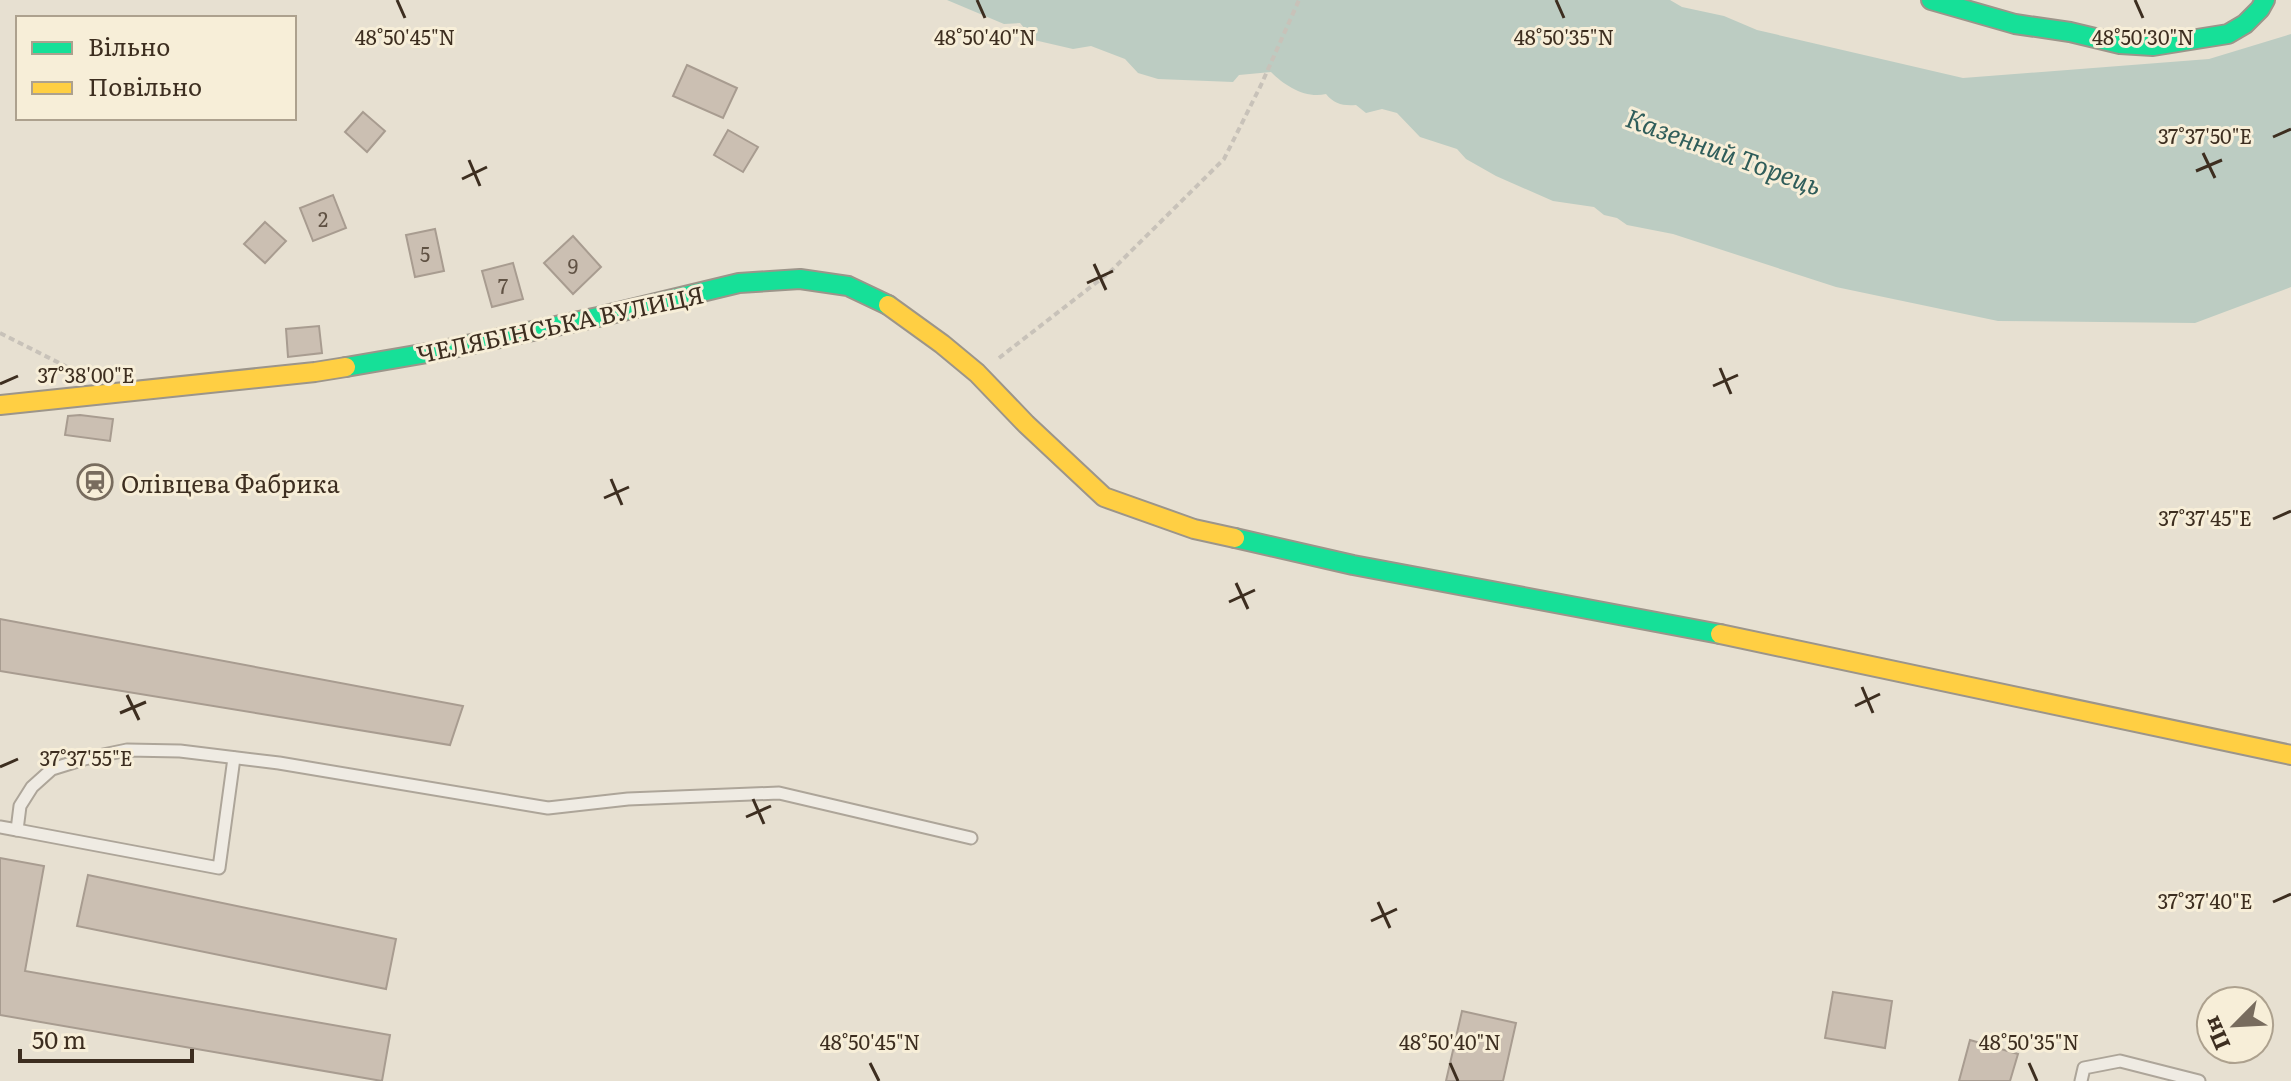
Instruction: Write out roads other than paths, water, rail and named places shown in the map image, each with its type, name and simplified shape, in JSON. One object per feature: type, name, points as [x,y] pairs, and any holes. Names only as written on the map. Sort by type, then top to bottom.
[{"type":"street","points":[[1931,0],[2015,24],[2070,32],[2120,44],[2153,46],[2228,34],[2245,24],[2265,0]]},
{"type":"street","name":"ЧЕЛЯБІНСЬКА ВУЛИЦЯ","points":[[0,405],[315,372],[439,351],[739,283],[800,279],[848,286],[895,308],[977,373],[1104,497],[1194,529],[1353,565],[1757,641],[2291,755]]},
{"type":"lane","points":[[17,830],[20,806],[32,787],[52,769],[127,750],[180,751],[279,763],[548,808],[628,799],[779,793],[971,838]]},
{"type":"lane","points":[[0,827],[219,868],[234,758]]},
{"type":"lane","points":[[2081,1081],[2084,1068],[2120,1061],[2199,1081]]},
{"type":"water","name":"Казенний Торець","points":[[947,0],[1670,0],[1682,7],[1724,16],[1757,30],[1963,78],[2209,59],[2291,34],[2291,287],[2195,323],[1998,321],[1836,287],[1673,234],[1627,225],[1594,207],[1553,201],[1496,176],[1466,159],[1457,149],[1420,137],[1397,113],[1382,109],[1366,113],[1356,105],[1336,102],[1326,94],[1304,93],[1271,72],[1239,75],[1233,82],[1158,79],[1138,73],[1125,59],[1091,46],[1073,49],[1034,40],[1020,23],[1004,24]]},
{"type":"place","name":"Олівцева Фабрика","points":[[95,482]]}]
